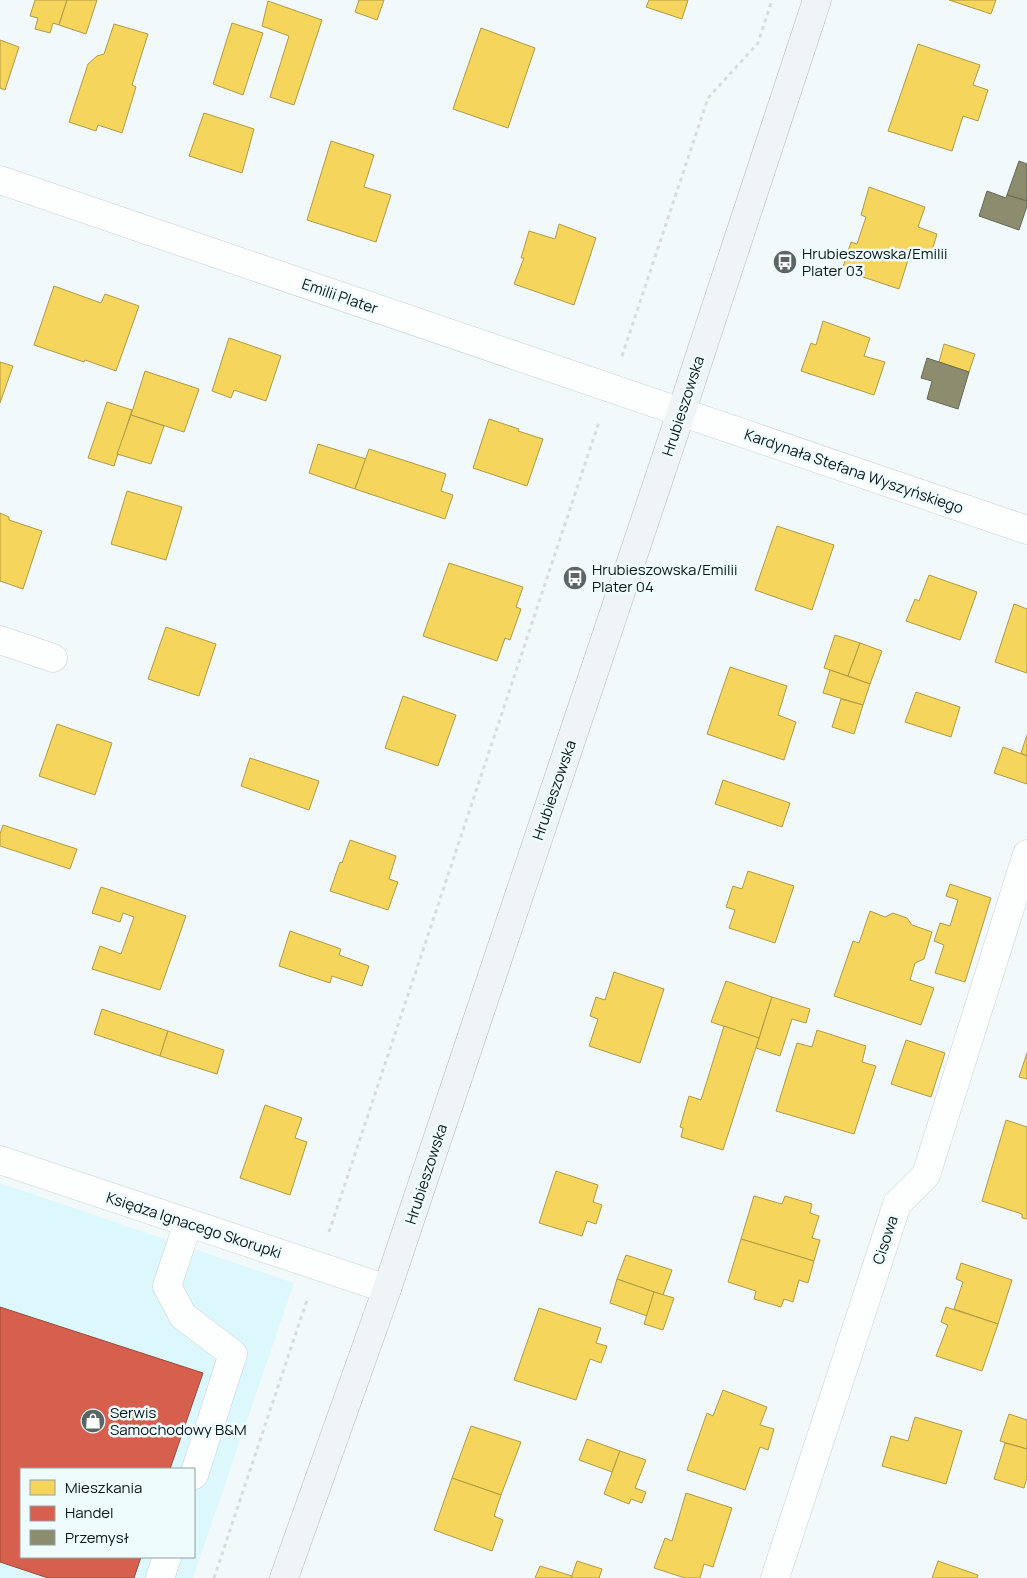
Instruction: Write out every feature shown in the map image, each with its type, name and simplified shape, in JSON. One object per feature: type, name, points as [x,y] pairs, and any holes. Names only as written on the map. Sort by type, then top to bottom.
[{"type":"main road","name":"Hrubieszowska","points":[[284,1578],[387,1289],[681,413],[817,0]]},
{"type":"street","name":"Emilii Plater","points":[[0,180],[681,413]]},
{"type":"street","name":"Kardynała Stefana Wyszyńskiego","points":[[681,413],[1027,530]]},
{"type":"street","points":[[0,640],[53,658]]},
{"type":"street","name":"Cisowa","points":[[775,1578],[897,1204],[926,1175],[1027,854]]},
{"type":"street","name":"Księdza Ignacego Skorupki","points":[[0,1160],[387,1289]]},
{"type":"street","points":[[188,1223],[167,1286],[184,1316],[233,1354],[195,1472]]},
{"type":"street","points":[[160,1578],[167,1558]]},
{"type":"path","points":[[621,358],[708,98],[758,44],[772,0]]},
{"type":"path","points":[[328,1236],[601,418]]},
{"type":"path","points":[[214,1578],[308,1296]]},
{"type":"shaded area","points":[[0,1183],[294,1283],[193,1578],[0,1578]]},
{"type":"building: Mieszkania","points":[[35,0],[67,0],[59,25],[53,23],[50,33],[35,29],[38,18],[30,16]]},
{"type":"building: Mieszkania","points":[[67,0],[97,0],[86,34],[59,25]]},
{"type":"building: Mieszkania","points":[[359,0],[384,0],[377,20],[355,12]]},
{"type":"building: Mieszkania","points":[[649,0],[688,0],[682,19],[646,7]]},
{"type":"building: Mieszkania","points":[[949,0],[996,0],[991,14]]},
{"type":"building: Mieszkania","points":[[268,1],[322,20],[294,105],[270,97],[289,36],[262,26]]},
{"type":"building: Mieszkania","points":[[232,23],[263,33],[243,95],[213,84]]},
{"type":"building: Mieszkania","points":[[114,24],[148,34],[132,85],[136,87],[122,133],[98,125],[96,131],[69,122],[88,64],[97,56],[104,54]]},
{"type":"building: Mieszkania","points":[[481,28],[535,48],[508,128],[453,109]]},
{"type":"building: Mieszkania","points":[[0,40],[19,47],[5,90],[0,88]]},
{"type":"building: Mieszkania","points":[[918,44],[980,65],[973,85],[988,90],[978,121],[963,116],[952,151],[888,131]]},
{"type":"building: Mieszkania","points":[[204,113],[254,129],[242,173],[189,156]]},
{"type":"building: Mieszkania","points":[[331,141],[374,155],[364,187],[391,195],[376,242],[307,220]]},
{"type":"building: Mieszkania","points":[[869,187],[925,207],[918,227],[937,234],[931,254],[912,247],[899,289],[842,270],[851,242],[857,244],[866,217],[861,215]]},
{"type":"building: Mieszkania","points":[[559,224],[596,238],[574,305],[514,284],[524,258],[521,258],[529,231],[555,239]]},
{"type":"building: Mieszkania","points":[[54,286],[101,303],[105,294],[139,306],[116,371],[34,345]]},
{"type":"building: Mieszkania","points":[[823,321],[870,338],[864,356],[885,362],[874,395],[801,371],[811,343],[816,345]]},
{"type":"building: Mieszkania","points":[[229,338],[281,356],[266,401],[234,390],[231,398],[212,391]]},
{"type":"building: Mieszkania","points":[[944,344],[975,354],[969,372],[939,362]]},
{"type":"building: Mieszkania","points":[[0,362],[13,366],[0,403]]},
{"type":"building: Mieszkania","points":[[145,371],[199,389],[184,432],[131,415]]},
{"type":"building: Mieszkania","points":[[107,402],[132,410],[114,466],[88,458]]},
{"type":"building: Mieszkania","points":[[131,415],[164,426],[151,464],[117,454]]},
{"type":"building: Mieszkania","points":[[489,419],[543,439],[527,486],[473,468]]},
{"type":"building: Mieszkania","points":[[318,444],[366,459],[355,489],[309,473]]},
{"type":"building: Mieszkania","points":[[369,449],[446,474],[441,491],[453,495],[445,519],[355,489]]},
{"type":"building: Mieszkania","points":[[127,491],[182,507],[166,560],[111,544]]},
{"type":"building: Mieszkania","points":[[0,513],[9,517],[9,520],[42,531],[23,589],[0,581]]},
{"type":"building: Mieszkania","points":[[777,526],[834,545],[812,610],[755,590]]},
{"type":"building: Mieszkania","points":[[449,563],[523,587],[516,607],[521,609],[510,640],[505,638],[497,661],[423,636]]},
{"type":"building: Mieszkania","points":[[929,575],[977,592],[960,640],[906,621],[915,599],[919,601]]},
{"type":"building: Mieszkania","points":[[1014,604],[1027,609],[1027,673],[995,662]]},
{"type":"building: Mieszkania","points":[[166,627],[216,644],[199,696],[148,679]]},
{"type":"building: Mieszkania","points":[[835,635],[860,643],[848,676],[824,668]]},
{"type":"building: Mieszkania","points":[[860,643],[882,651],[870,684],[848,676]]},
{"type":"building: Mieszkania","points":[[730,667],[787,686],[778,715],[796,722],[784,760],[707,734]]},
{"type":"building: Mieszkania","points":[[830,670],[870,684],[863,705],[823,693]]},
{"type":"building: Mieszkania","points":[[916,692],[960,707],[951,737],[905,722]]},
{"type":"building: Mieszkania","points":[[403,696],[456,715],[438,766],[385,748]]},
{"type":"building: Mieszkania","points":[[841,699],[863,705],[854,734],[832,727]]},
{"type":"building: Mieszkania","points":[[57,724],[112,743],[95,795],[39,776]]},
{"type":"building: Mieszkania","points":[[1027,735],[1027,756],[1021,753]]},
{"type":"building: Mieszkania","points":[[1003,747],[1027,756],[1027,784],[994,773]]},
{"type":"building: Mieszkania","points":[[250,758],[319,781],[309,810],[241,786]]},
{"type":"building: Mieszkania","points":[[723,780],[790,803],[782,827],[715,804]]},
{"type":"building: Mieszkania","points":[[3,825],[77,849],[70,869],[0,846],[0,834]]},
{"type":"building: Mieszkania","points":[[350,840],[396,856],[389,879],[398,882],[388,910],[330,891]]},
{"type":"building: Mieszkania","points":[[748,871],[794,886],[775,943],[729,928],[735,910],[726,907],[733,886],[742,889]]},
{"type":"building: Mieszkania","points":[[950,884],[991,898],[965,982],[935,973],[944,945],[934,941],[940,923],[950,926],[958,900],[946,896]]},
{"type":"building: Mieszkania","points":[[101,887],[186,916],[160,990],[92,969],[100,946],[121,954],[134,917],[123,913],[120,922],[92,913]]},
{"type":"building: Mieszkania","points":[[870,911],[885,917],[893,913],[907,918],[912,925],[932,932],[924,959],[915,963],[910,980],[934,988],[921,1025],[834,996],[853,941],[859,943]]},
{"type":"building: Mieszkania","points":[[290,931],[341,949],[339,955],[369,966],[362,986],[332,976],[330,983],[279,966]]},
{"type":"building: Mieszkania","points":[[614,972],[664,989],[640,1063],[589,1046],[598,1019],[590,1016],[596,997],[605,1000]]},
{"type":"building: Mieszkania","points":[[726,981],[772,997],[759,1038],[711,1022]]},
{"type":"building: Mieszkania","points":[[772,997],[810,1009],[806,1023],[792,1019],[780,1056],[756,1048]]},
{"type":"building: Mieszkania","points":[[102,1009],[168,1031],[160,1056],[94,1034]]},
{"type":"building: Mieszkania","points":[[724,1026],[759,1038],[723,1150],[681,1137],[683,1128],[680,1127],[689,1096],[701,1100]]},
{"type":"building: Mieszkania","points":[[817,1030],[866,1046],[862,1062],[876,1066],[854,1134],[776,1111],[797,1043],[812,1047]]},
{"type":"building: Mieszkania","points":[[168,1031],[224,1050],[217,1074],[160,1056]]},
{"type":"building: Mieszkania","points":[[906,1040],[945,1053],[931,1097],[891,1084]]},
{"type":"building: Mieszkania","points":[[1027,1053],[1027,1079],[1019,1077]]},
{"type":"building: Mieszkania","points":[[265,1105],[302,1118],[295,1138],[307,1142],[290,1195],[240,1178]]},
{"type":"building: Mieszkania","points":[[1006,1120],[1027,1127],[1027,1219],[1022,1218],[1022,1214],[982,1201]]},
{"type":"building: Mieszkania","points":[[556,1171],[598,1185],[593,1202],[602,1205],[596,1224],[587,1221],[582,1236],[539,1223]]},
{"type":"building: Mieszkania","points":[[754,1196],[782,1204],[785,1196],[812,1204],[810,1213],[819,1216],[812,1238],[820,1240],[814,1261],[741,1239]]},
{"type":"building: Mieszkania","points":[[741,1239],[814,1261],[808,1283],[799,1280],[793,1302],[784,1299],[781,1307],[754,1299],[756,1291],[728,1282]]},
{"type":"building: Mieszkania","points":[[626,1255],[672,1270],[663,1295],[617,1279]]},
{"type":"building: Mieszkania","points":[[961,1263],[1012,1280],[998,1324],[954,1309],[963,1282],[956,1279]]},
{"type":"building: Mieszkania","points":[[617,1279],[654,1292],[647,1316],[610,1303]]},
{"type":"building: Mieszkania","points":[[654,1292],[674,1298],[663,1330],[644,1324]]},
{"type":"building: Mieszkania","points":[[946,1307],[998,1324],[982,1371],[936,1356],[948,1325],[941,1322]]},
{"type":"building: Mieszkania","points":[[539,1308],[601,1328],[596,1343],[607,1346],[601,1363],[590,1359],[576,1400],[514,1380]]},
{"type":"building: Mieszkania","points":[[723,1390],[767,1407],[760,1425],[774,1429],[768,1450],[760,1447],[745,1490],[687,1470],[707,1413],[713,1416]]},
{"type":"building: Mieszkania","points":[[1009,1414],[1027,1420],[1027,1449],[1000,1441]]},
{"type":"building: Mieszkania","points":[[915,1417],[962,1431],[946,1484],[882,1466],[891,1436],[908,1441]]},
{"type":"building: Mieszkania","points":[[471,1426],[521,1442],[501,1495],[452,1478]]},
{"type":"building: Mieszkania","points":[[587,1439],[620,1451],[612,1472],[579,1460]]},
{"type":"building: Mieszkania","points":[[1005,1443],[1027,1449],[1027,1478],[1024,1488],[994,1479]]},
{"type":"building: Mieszkania","points":[[620,1451],[646,1460],[635,1488],[646,1492],[642,1503],[631,1499],[629,1504],[604,1494]]},
{"type":"building: Mieszkania","points":[[452,1478],[501,1495],[494,1516],[503,1520],[492,1551],[434,1530]]},
{"type":"building: Mieszkania","points":[[686,1493],[732,1508],[713,1567],[704,1564],[700,1578],[685,1578],[654,1568],[665,1538],[672,1541]]},
{"type":"building: Mieszkania","points":[[577,1561],[602,1569],[599,1578],[571,1578]]},
{"type":"building: Mieszkania","points":[[938,1561],[978,1575],[977,1578],[932,1578]]},
{"type":"building: Mieszkania","points":[[540,1566],[572,1576],[571,1578],[535,1578]]},
{"type":"building: Handel","name":"Serwis Samochodowy B&M","points":[[0,1307],[203,1373],[170,1468],[20,1468],[20,1558],[141,1558],[134,1578],[48,1578],[0,1562]]},
{"type":"building: Przemysł","points":[[1019,161],[1027,164],[1027,201],[1007,195]]},
{"type":"building: Przemysł","points":[[987,191],[1006,198],[1007,195],[1027,201],[1019,230],[979,216]]},
{"type":"building: Przemysł","points":[[927,358],[969,372],[958,409],[927,399],[932,381],[921,378]]},
{"type":"place","name":"Hrubieszowska/Emilii Plater 03","points":[[785,262]]},
{"type":"place","name":"Hrubieszowska/Emilii Plater 04","points":[[575,578]]},
{"type":"place","name":"Serwis Samochodowy B&M","points":[[93,1421]]}]
